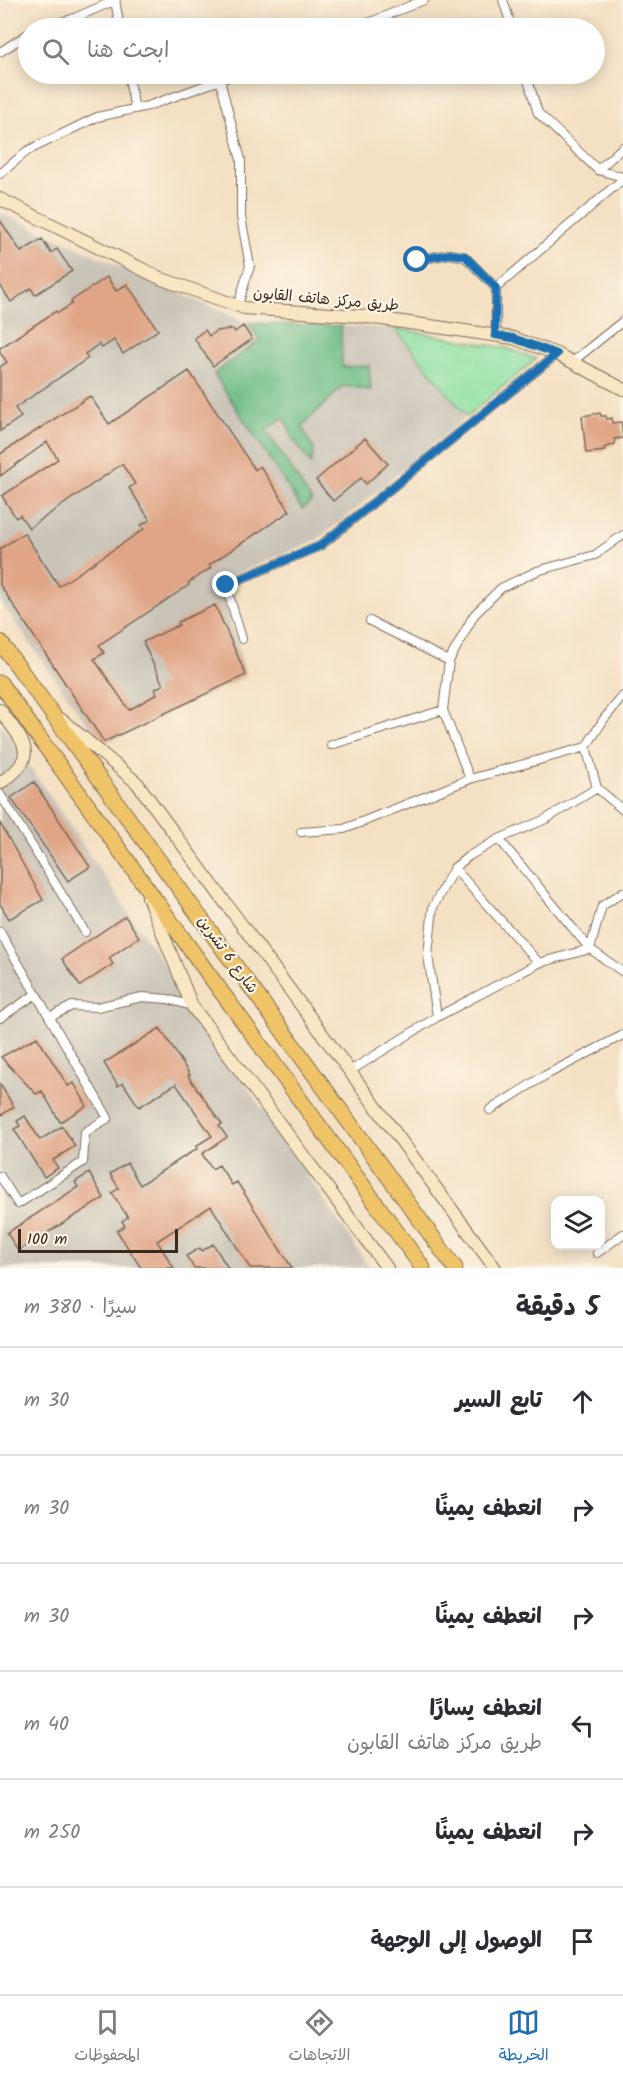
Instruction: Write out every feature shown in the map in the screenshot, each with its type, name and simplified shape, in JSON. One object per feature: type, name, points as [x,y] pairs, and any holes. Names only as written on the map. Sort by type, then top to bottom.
[{"type":"highway","name":"شارع 6 تشرين","points":[[0,642],[455,1268]]},
{"type":"highway","name":"شارع 6 تشرين","points":[[0,683],[423,1268]]},
{"type":"street","points":[[74,18],[116,0],[119,18]]},
{"type":"street","points":[[380,18],[424,0]]},
{"type":"street","points":[[503,0],[509,18]]},
{"type":"street","points":[[0,52],[18,40]]},
{"type":"street","points":[[130,84],[135,109]]},
{"type":"street","points":[[0,174],[27,151],[97,117],[135,109],[208,84]]},
{"type":"street","points":[[221,84],[241,160],[241,217],[250,266],[238,305]]},
{"type":"street","points":[[529,84],[538,113],[598,170],[623,178]]},
{"type":"street","points":[[598,170],[623,147]]},
{"type":"street","points":[[496,288],[623,178]]},
{"type":"street","name":"طريق مركز هاتف القابون","points":[[0,199],[162,279],[244,308],[361,316],[513,338],[557,354],[623,389]]},
{"type":"street","points":[[417,260],[450,254],[465,256],[496,288],[495,335]]},
{"type":"street","points":[[572,362],[623,321]]},
{"type":"street","points":[[242,639],[226,585],[320,546],[557,354]]},
{"type":"street","points":[[470,779],[443,710],[448,661],[474,615],[501,588],[537,571],[595,555],[623,535]]},
{"type":"street","points":[[370,621],[448,661]]},
{"type":"street","points":[[302,832],[344,829],[470,779],[586,747],[604,719],[623,696]]},
{"type":"street","points":[[48,709],[137,783],[495,1268]]},
{"type":"street","points":[[0,710],[22,740],[25,751],[21,767],[0,783]]},
{"type":"street","points":[[331,745],[443,710]]},
{"type":"street","points":[[586,747],[597,788],[623,810]]},
{"type":"street","points":[[437,1017],[428,955],[433,907],[454,868],[469,856],[499,839],[546,819],[597,788]]},
{"type":"street","points":[[0,794],[85,932]]},
{"type":"street","points":[[499,839],[590,949],[623,972]]},
{"type":"street","points":[[454,868],[539,963]]},
{"type":"street","points":[[141,879],[192,1006],[387,1268]]},
{"type":"street","points":[[590,949],[602,906],[623,892]]},
{"type":"street","points":[[0,932],[108,1118],[85,1132],[83,1162],[18,1204],[0,1176]]},
{"type":"street","points":[[350,1071],[437,1017],[539,963],[590,949]]},
{"type":"street","points":[[0,1018],[36,994]]},
{"type":"street","points":[[50,1017],[72,1006],[97,1007],[142,997],[168,999],[192,1006]]},
{"type":"street","points":[[490,1110],[544,1076],[623,1035]]},
{"type":"street","points":[[597,1253],[623,1234]]},
{"type":"shaded area","points":[[0,213],[248,323],[395,328],[467,417],[316,540],[220,581],[246,676],[102,745],[0,601]]},
{"type":"shaded area","points":[[0,723],[370,1268],[0,1268]]},
{"type":"green space","points":[[248,323],[341,326],[342,367],[369,366],[371,390],[343,386],[302,426],[314,450],[311,464],[293,439],[284,417],[266,430],[312,501],[302,509],[214,374],[260,340]]},
{"type":"green space","points":[[395,328],[506,348],[536,359],[467,417]]},
{"type":"building","points":[[0,220],[21,252],[42,239],[51,253],[57,249],[72,271],[35,295],[31,288],[11,302],[0,285]]},
{"type":"building","points":[[107,277],[116,291],[127,284],[158,330],[123,354],[114,340],[102,348],[99,344],[85,354],[88,358],[15,408],[21,417],[0,431],[0,367],[7,362],[0,353],[0,348],[56,311],[58,313],[72,304],[71,301]]},
{"type":"building","points":[[243,326],[252,339],[213,366],[194,338],[205,330],[209,336],[216,331],[233,329],[235,332]]},
{"type":"building","points":[[189,371],[255,470],[260,466],[290,511],[209,565],[211,568],[188,583],[189,585],[99,645],[104,653],[94,659],[129,710],[157,694],[155,689],[163,685],[143,642],[215,605],[246,675],[104,742],[0,585],[0,549],[24,533],[59,586],[144,529],[141,525],[150,520],[129,488],[135,484],[122,464],[29,528],[20,515],[16,518],[2,496],[58,459],[47,442],[0,476],[0,454],[90,396],[109,424]]},
{"type":"building","points":[[600,413],[607,419],[612,418],[612,423],[621,422],[623,438],[614,439],[615,444],[604,448],[605,451],[586,453],[582,416]]},
{"type":"building","points":[[365,438],[388,464],[366,484],[361,478],[333,501],[316,480]]},
{"type":"building","points":[[34,782],[90,867],[68,881],[11,798]]},
{"type":"building","points":[[0,823],[43,900],[9,919],[0,904]]},
{"type":"building","points":[[125,916],[139,937],[109,958],[113,964],[80,986],[62,959]]},
{"type":"building","points":[[160,1028],[190,1075],[188,1076],[222,1124],[219,1126],[227,1137],[202,1154],[212,1169],[219,1165],[232,1185],[237,1182],[292,1268],[250,1268],[211,1206],[157,1241],[174,1268],[141,1268],[117,1231],[125,1226],[122,1221],[128,1217],[112,1193],[119,1188],[110,1174],[127,1163],[140,1185],[198,1148],[196,1146],[212,1136],[176,1084],[139,1107],[123,1083],[118,1086],[104,1063]]},
{"type":"building","points":[[37,1037],[68,1086],[74,1083],[87,1106],[60,1122],[42,1091],[36,1094],[1,1057]]},
{"type":"building","points":[[0,1084],[14,1107],[0,1116]]},
{"type":"building","points":[[25,1116],[40,1140],[62,1126],[75,1146],[53,1160],[58,1168],[44,1177],[14,1129],[20,1126],[17,1121]]},
{"type":"building","points":[[89,1173],[104,1198],[18,1251],[7,1233],[78,1187],[75,1182]]},
{"type":"building","points":[[213,1244],[228,1268],[194,1268],[186,1256],[200,1248],[202,1251]]},
{"type":"route","points":[[226,585],[320,546],[557,354],[513,338],[495,335],[496,288],[465,256],[450,254],[417,260]]}]
